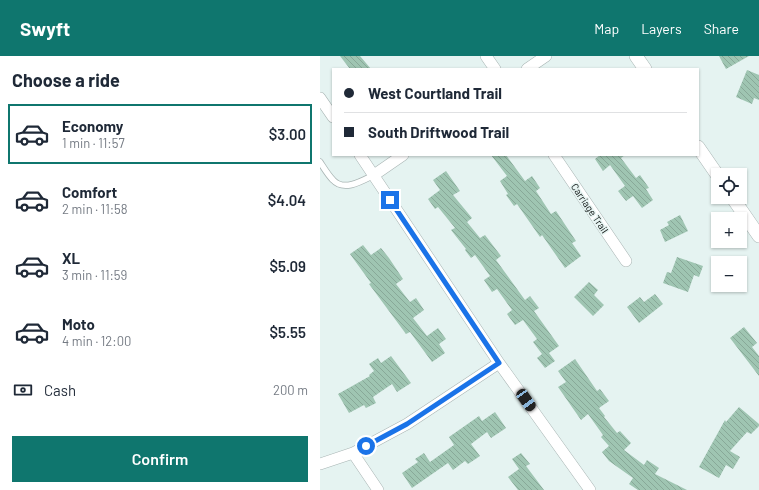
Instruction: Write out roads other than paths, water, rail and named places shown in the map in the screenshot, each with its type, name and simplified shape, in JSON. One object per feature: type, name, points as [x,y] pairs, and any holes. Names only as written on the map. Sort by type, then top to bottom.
[{"type":"street","points":[[486,56],[494,68]]},
{"type":"street","points":[[528,68],[546,56]]},
{"type":"street","points":[[636,56],[644,68]]},
{"type":"street","points":[[320,98],[332,116]]},
{"type":"street","points":[[699,148],[713,168]]},
{"type":"street","points":[[361,156],[499,363],[590,490]]},
{"type":"street","points":[[374,175],[402,156]]},
{"type":"street","name":"Carriage Trail","points":[[555,156],[626,261]]},
{"type":"street","points":[[737,204],[759,236]]},
{"type":"street","points":[[320,464],[353,453],[407,424],[499,363]]},
{"type":"street","points":[[353,453],[378,490]]},
{"type":"lane","points":[[320,162],[333,181],[339,185],[349,185],[374,175]]}]
